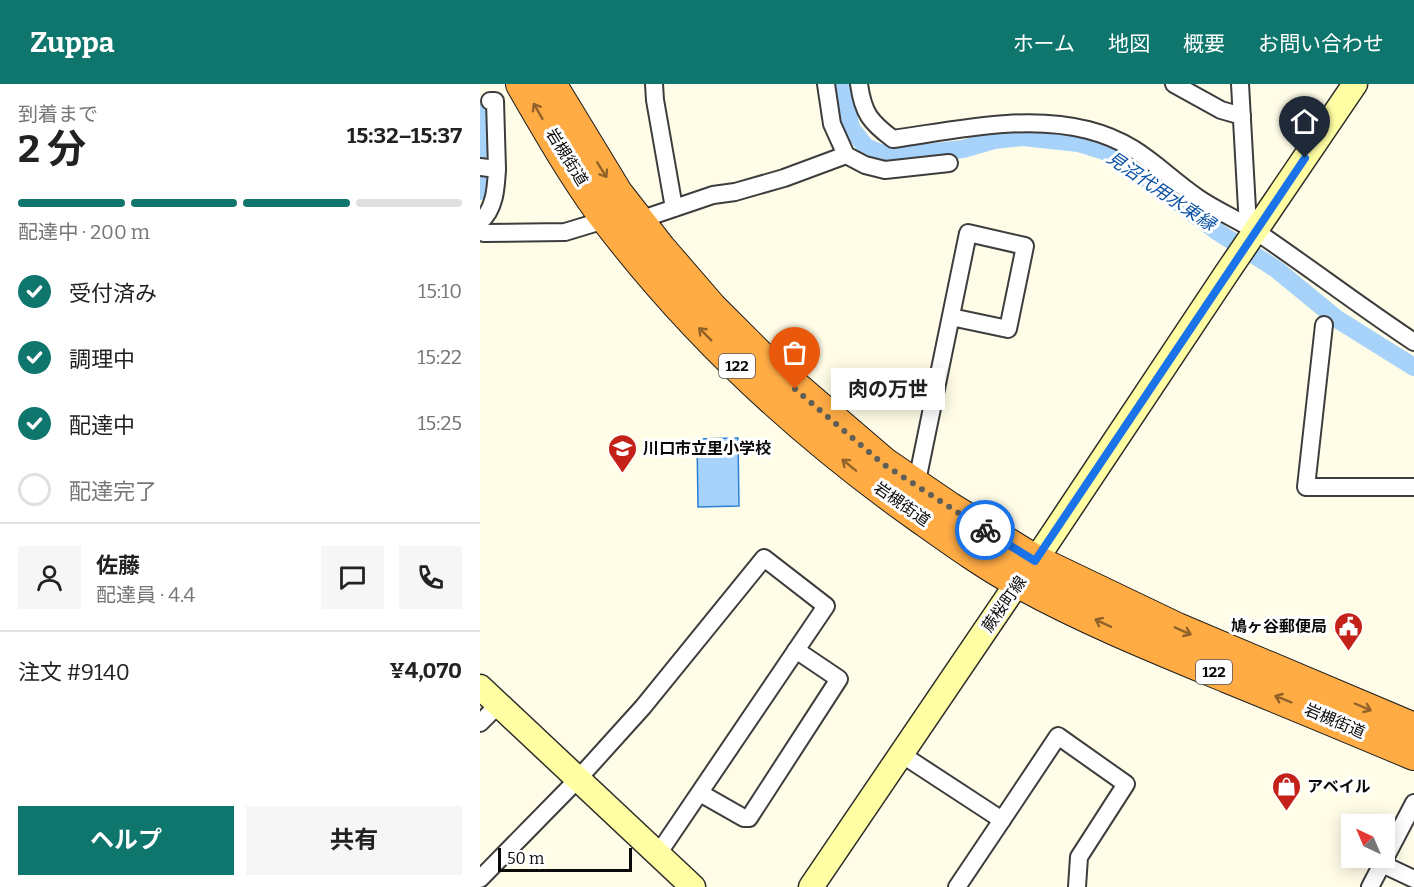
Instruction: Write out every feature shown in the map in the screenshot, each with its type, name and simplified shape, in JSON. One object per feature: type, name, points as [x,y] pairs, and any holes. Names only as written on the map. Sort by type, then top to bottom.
[{"type":"highway","name":"岩槻街道","points":[[522,84],[551,133],[608,219],[645,266],[697,325],[751,380],[872,483],[949,537],[1027,571],[1177,628],[1414,729]]},
{"type":"highway","name":"岩槻街道","points":[[550,84],[618,194],[660,249],[711,308],[763,360],[883,464],[916,486],[1027,571],[1150,645],[1414,754]]},
{"type":"main road","name":"蕨桜町線","points":[[811,887],[1027,571],[1246,240],[1355,84]]},
{"type":"main road","points":[[480,687],[693,887]]},
{"type":"street","points":[[654,84],[674,208]]},
{"type":"street","points":[[826,84],[832,124],[846,155],[865,165],[885,170],[949,163]]},
{"type":"street","points":[[859,84],[861,100],[873,123],[894,139],[987,126],[1029,123],[1085,129],[1114,138],[1145,155],[1246,240],[1414,342]]},
{"type":"street","points":[[1174,84],[1221,110],[1242,116]]},
{"type":"street","points":[[1240,84],[1246,240]]},
{"type":"street","points":[[480,222],[491,206],[495,192],[489,168],[492,95]]},
{"type":"street","points":[[651,216],[713,195],[735,192],[784,178],[846,155]]},
{"type":"street","points":[[480,229],[484,233],[565,232],[608,219]]},
{"type":"street","points":[[916,486],[968,233],[1025,246],[1008,329],[951,317]]},
{"type":"street","points":[[1324,325],[1306,487],[1414,487]]},
{"type":"street","points":[[480,879],[578,779],[643,707],[764,558],[826,606],[658,854]]},
{"type":"street","points":[[700,793],[744,818],[749,818],[839,679],[796,650]]},
{"type":"street","points":[[480,723],[498,705]]},
{"type":"street","points":[[957,887],[1058,736],[1126,784],[1079,857],[1077,887]]},
{"type":"street","points":[[901,754],[1002,820]]},
{"type":"street","points":[[1395,840],[1414,803]]},
{"type":"street","points":[[1370,887],[1381,868]]},
{"type":"street","points":[[1391,868],[1414,879]]},
{"type":"water","points":[[738,438],[739,506],[698,507],[697,439]]},
{"type":"waterway","name":"見沼代用水東縁","points":[[843,84],[851,128],[866,147],[880,153],[907,155],[963,149],[994,140],[1023,137],[1078,143],[1104,151],[1127,164],[1218,232],[1276,269],[1337,319],[1414,367]]},
{"type":"waterway","name":"見沼代用水東縁","points":[[480,191],[484,165],[483,107]]},
{"type":"way so far","points":[[795,389],[883,464],[985,530]]},
{"type":"place","name":"肉の万世","points":[[795,389]]},
{"type":"place","name":"川口市立里小学校","points":[[622,474]]},
{"type":"place","name":"鳩ヶ谷郵便局","points":[[1348,652]]},
{"type":"place","name":"アベイル","points":[[1286,812]]},
{"type":"route","points":[[985,530],[1035,561],[1305,158]]}]
